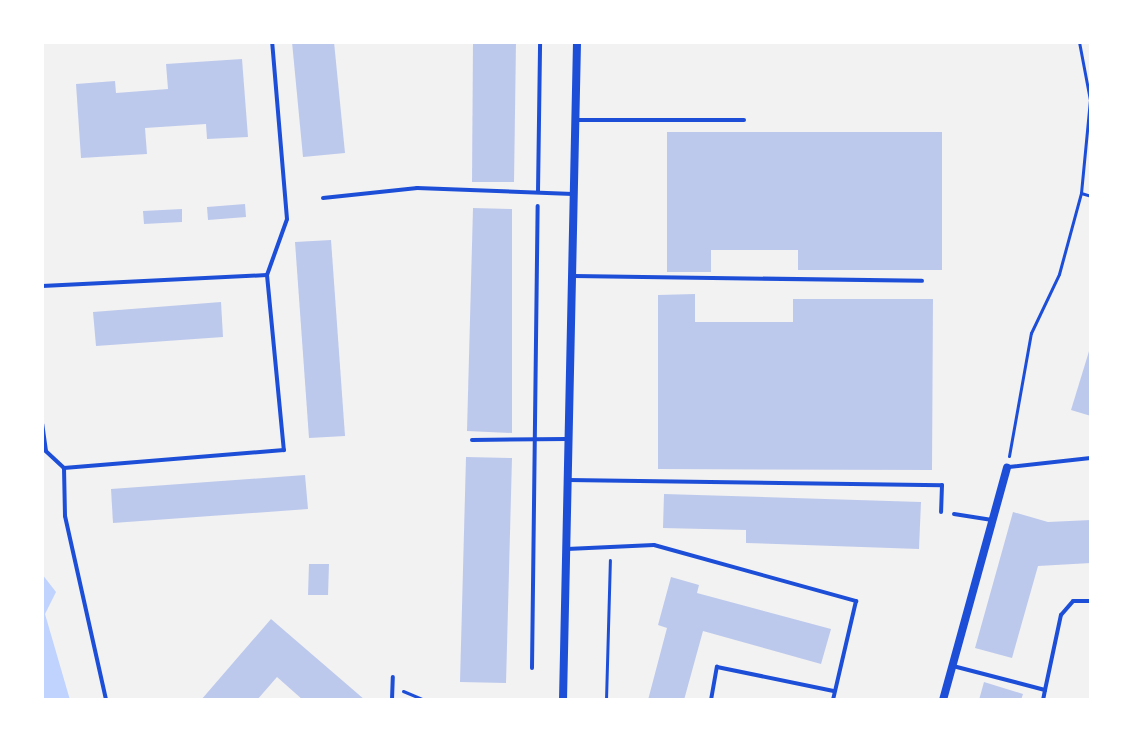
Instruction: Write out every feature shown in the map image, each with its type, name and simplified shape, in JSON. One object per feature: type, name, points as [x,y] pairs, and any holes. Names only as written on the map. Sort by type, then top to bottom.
[{"type":"street","points":[[563,700],[577,42]]},
{"type":"street","points":[[943,700],[1007,468]]},
{"type":"lane","points":[[64,468],[284,450],[267,275],[287,219],[272,42]]},
{"type":"lane","points":[[538,192],[540,42]]},
{"type":"lane","points":[[575,120],[744,120]]},
{"type":"lane","points":[[323,198],[417,188],[573,194]]},
{"type":"lane","points":[[532,668],[538,206]]},
{"type":"lane","points":[[42,286],[267,275]]},
{"type":"lane","points":[[572,276],[922,281]]},
{"type":"lane","points":[[42,424],[46,451],[64,468],[65,516],[106,700]]},
{"type":"lane","points":[[472,440],[569,439]]},
{"type":"lane","points":[[1007,468],[1091,458]]},
{"type":"lane","points":[[568,480],[942,485],[941,512]]},
{"type":"lane","points":[[954,514],[991,520]]},
{"type":"lane","points":[[567,549],[654,545],[856,601],[833,700]]},
{"type":"lane","points":[[1043,700],[1061,615],[1073,601],[1091,601]]},
{"type":"lane","points":[[952,666],[1045,690]]},
{"type":"lane","points":[[711,700],[717,667],[835,691]]},
{"type":"lane","points":[[392,700],[393,677]]},
{"type":"path","points":[[1007,468],[1031,333],[1059,274],[1081,193],[1090,100],[1079,42]]},
{"type":"path","points":[[1081,193],[1091,196]]},
{"type":"path","points":[[606,700],[610,547]]},
{"type":"path","points":[[393,687],[424,700]]},
{"type":"water","points":[[42,574],[56,592],[45,614],[70,700],[42,700]]},
{"type":"building","points":[[292,42],[334,42],[345,153],[303,157]]},
{"type":"building","points":[[473,42],[516,42],[514,182],[472,182]]},
{"type":"building","points":[[242,59],[248,137],[207,139],[206,124],[145,128],[147,154],[81,158],[76,84],[115,81],[116,93],[168,89],[166,64]]},
{"type":"building","points":[[667,132],[942,132],[942,270],[798,270],[798,250],[711,250],[711,272],[667,272]]},
{"type":"building","points":[[245,204],[246,217],[208,220],[207,207]]},
{"type":"building","points":[[473,208],[512,209],[512,433],[467,431]]},
{"type":"building","points":[[182,209],[182,222],[144,224],[143,211]]},
{"type":"building","points":[[331,240],[345,436],[309,438],[295,242]]},
{"type":"building","points":[[695,294],[695,322],[793,322],[793,299],[933,299],[932,470],[658,469],[658,295]]},
{"type":"building","points":[[221,302],[223,337],[96,346],[93,312]]},
{"type":"building","points":[[1091,348],[1091,416],[1071,410]]},
{"type":"building","points":[[466,457],[512,458],[506,683],[460,682]]},
{"type":"building","points":[[305,475],[308,509],[113,523],[111,489]]},
{"type":"building","points":[[664,494],[921,502],[919,549],[746,543],[746,530],[663,528]]},
{"type":"building","points":[[1013,512],[1048,522],[1091,520],[1091,563],[1038,566],[1012,658],[975,648]]},
{"type":"building","points":[[309,564],[329,564],[328,595],[308,595]]},
{"type":"building","points":[[671,577],[699,585],[697,593],[831,629],[821,664],[703,631],[684,700],[648,700],[667,628],[658,625]]},
{"type":"building","points":[[271,619],[365,700],[303,700],[277,677],[257,700],[201,700]]},
{"type":"building","points":[[984,682],[1023,694],[1021,700],[979,700]]}]
